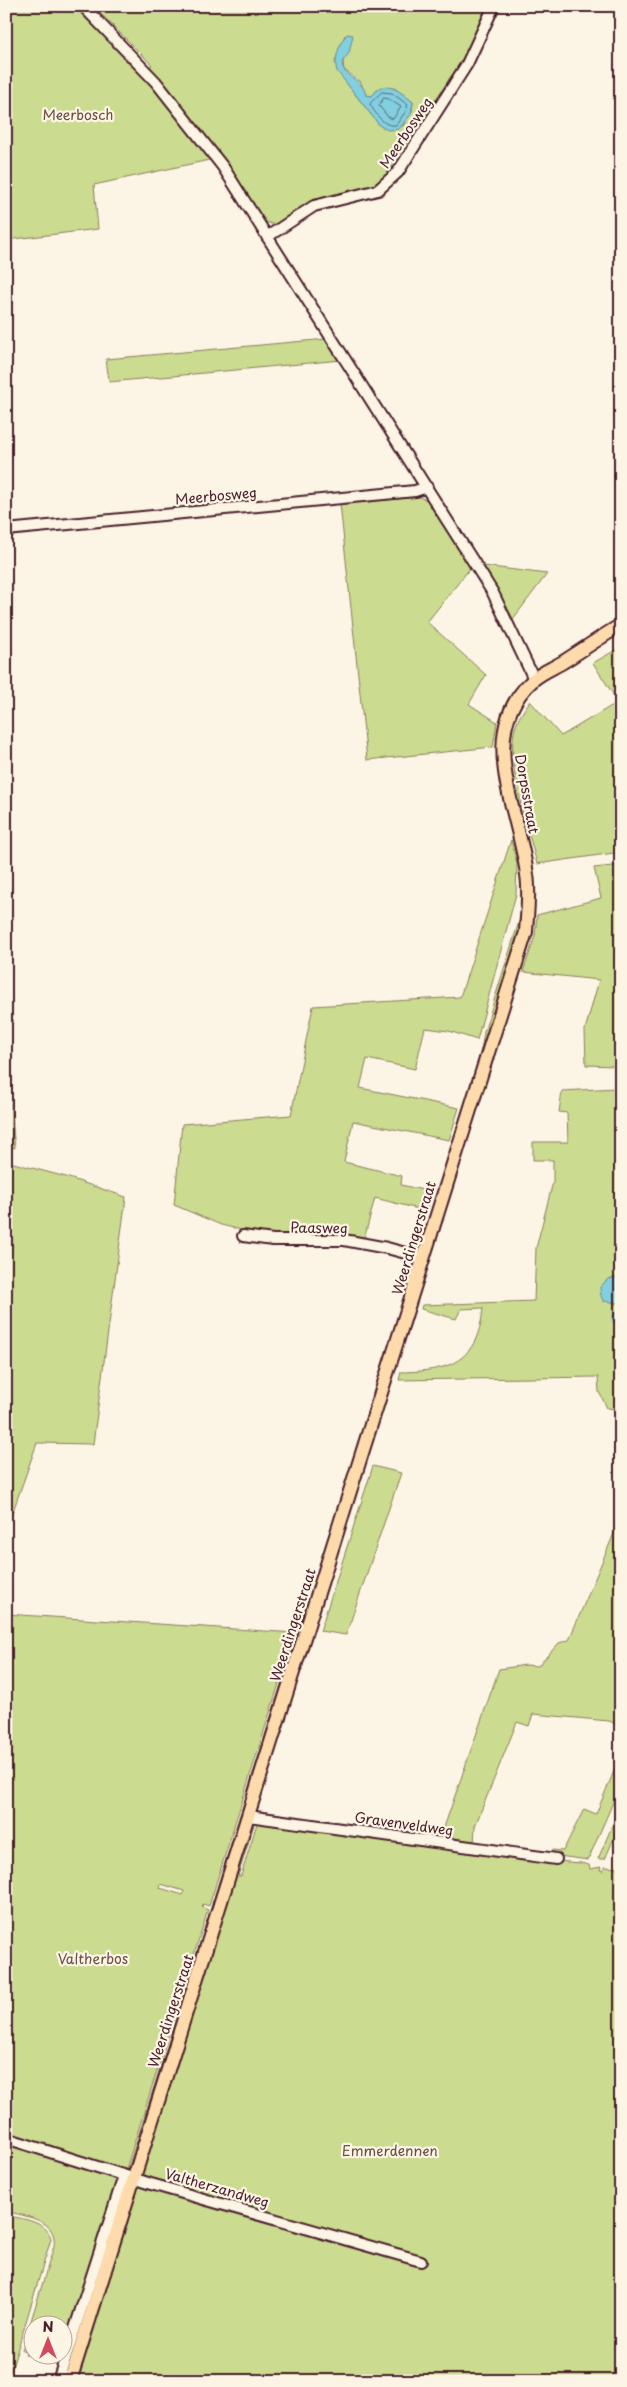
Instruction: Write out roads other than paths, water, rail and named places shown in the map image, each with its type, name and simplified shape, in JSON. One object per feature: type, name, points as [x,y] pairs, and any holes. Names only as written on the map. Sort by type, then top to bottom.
[{"type":"main road","name":"Dorpsstraat","points":[[527,874],[505,774],[503,744],[511,712],[519,697],[534,680],[621,625]]},
{"type":"main road","name":"Weerdingerstraat","points":[[70,2381],[129,2177],[248,1816],[526,932],[527,874]]},
{"type":"street","points":[[83,6],[150,76],[190,122],[223,167],[493,594],[534,680]]},
{"type":"street","name":"Meerbosweg","points":[[268,237],[314,206],[371,192],[386,185],[392,179],[404,164],[467,64],[482,36],[494,6]]},
{"type":"street","name":"Meerbosweg","points":[[6,530],[405,492],[427,487]]},
{"type":"street","name":"Paasweg","points":[[243,1236],[273,1240],[344,1240],[387,1248],[424,1258]]},
{"type":"street","name":"Gravenveldweg","points":[[248,1816],[556,1859]]},
{"type":"street","name":"Valtherzandweg","points":[[6,2138],[129,2177],[421,2261]]},
{"type":"street","name":"Weerdingerstraat","points":[[58,2381],[129,2177]]},
{"type":"water","points":[[347,34],[353,35],[349,53],[342,62],[343,68],[345,72],[360,84],[366,95],[372,96],[379,88],[388,87],[397,90],[413,102],[411,114],[399,129],[388,130],[380,126],[337,71],[338,51]]},
{"type":"water","points":[[621,1277],[621,1303],[603,1301],[600,1287],[608,1279]]},
{"type":"water","points":[[621,1312],[621,1330],[612,1319],[615,1313]]},
{"type":"park label","name":"Meerbosch","points":[[78,115]]},
{"type":"park label","name":"Valtherbos","points":[[93,1959]]},
{"type":"park label","name":"Emmerdennen","points":[[390,2151]]}]
